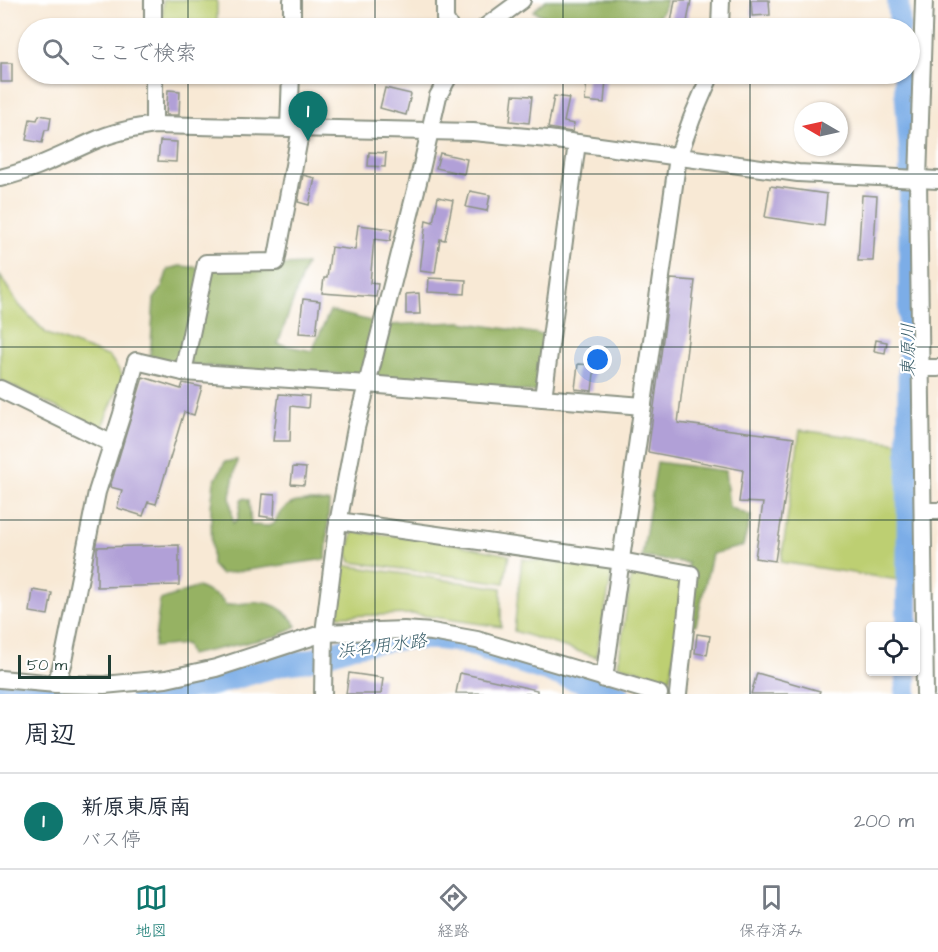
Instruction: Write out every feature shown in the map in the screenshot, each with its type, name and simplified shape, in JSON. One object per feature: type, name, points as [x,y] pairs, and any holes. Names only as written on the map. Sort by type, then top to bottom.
[{"type":"street","points":[[153,0],[153,18]]},
{"type":"street","points":[[292,0],[292,18]]},
{"type":"street","points":[[445,0],[445,18]]},
{"type":"street","points":[[498,18],[522,0]]},
{"type":"street","points":[[720,18],[721,0]]},
{"type":"street","points":[[924,0],[931,23],[918,179],[930,368],[931,656],[925,694]]},
{"type":"street","points":[[154,84],[154,125]]},
{"type":"street","points":[[183,372],[206,263],[276,262],[295,128],[292,84]]},
{"type":"street","points":[[323,694],[324,639],[338,521],[367,384],[438,96],[445,84]]},
{"type":"street","points":[[604,679],[678,157],[707,84]]},
{"type":"street","points":[[0,178],[32,169],[97,139],[132,128],[154,125],[473,132],[577,143],[798,173],[938,180]]},
{"type":"street","points":[[543,398],[577,143]]},
{"type":"street","points":[[56,684],[63,662],[97,492],[136,361],[183,372],[643,406]]},
{"type":"street","points":[[0,389],[113,444]]},
{"type":"street","points":[[338,521],[621,561],[691,574],[678,694]]},
{"type":"street","points":[[0,679],[104,685],[166,679],[324,639],[404,630],[432,632],[477,640],[659,694]]},
{"type":"green space","points":[[163,0],[217,0],[217,18],[162,18]]},
{"type":"green space","points":[[546,0],[667,0],[657,18],[547,18],[533,11]]},
{"type":"green space","points":[[306,264],[278,344],[312,351],[330,311],[375,322],[363,373],[278,375],[150,359],[154,299],[162,288],[168,269],[180,266],[204,268]]},
{"type":"green space","points":[[0,276],[19,305],[47,334],[110,357],[123,376],[101,429],[0,380]]},
{"type":"green space","points":[[461,322],[547,335],[536,392],[376,380],[389,325]]},
{"type":"green space","points":[[800,430],[898,443],[898,580],[781,562]]},
{"type":"green space","points":[[237,460],[230,496],[233,523],[238,519],[241,500],[245,498],[249,500],[251,525],[268,526],[274,524],[284,509],[296,502],[329,502],[326,559],[220,574],[212,565],[211,507],[214,482],[225,462]]},
{"type":"green space","points":[[657,462],[725,471],[729,507],[751,516],[743,546],[712,554],[696,625],[688,624],[688,563],[642,557]]},
{"type":"green space","points":[[353,532],[429,539],[509,555],[504,583],[351,562],[347,552]]},
{"type":"green space","points":[[522,559],[613,568],[596,657],[514,631]]},
{"type":"green space","points":[[342,565],[501,588],[501,627],[414,614],[338,616]]},
{"type":"green space","points":[[632,571],[688,585],[670,679],[618,665]]},
{"type":"green space","points":[[198,587],[219,597],[226,605],[257,602],[274,605],[289,616],[297,626],[278,636],[190,655],[186,644],[154,647],[160,600]]},
{"type":"building","points":[[675,0],[691,0],[688,18],[672,18]]},
{"type":"building","points":[[751,0],[769,0],[770,15],[752,16]]},
{"type":"building","points":[[1,63],[12,63],[12,82],[1,82]]},
{"type":"building","points":[[586,84],[606,84],[604,103],[585,101]]},
{"type":"building","points":[[385,88],[411,94],[406,115],[380,108]]},
{"type":"building","points":[[168,90],[180,91],[179,115],[166,115]]},
{"type":"building","points":[[513,95],[532,96],[529,123],[510,121]]},
{"type":"building","points":[[554,96],[569,98],[564,122],[574,124],[572,132],[548,128]]},
{"type":"building","points":[[39,115],[51,117],[49,130],[45,130],[42,143],[26,140],[30,119],[37,120]]},
{"type":"building","points":[[160,141],[177,142],[176,162],[158,161]]},
{"type":"building","points":[[369,152],[386,153],[385,167],[368,166]]},
{"type":"building","points":[[440,153],[467,159],[464,174],[436,168]]},
{"type":"building","points":[[303,175],[315,178],[309,205],[298,202]]},
{"type":"building","points":[[770,186],[827,194],[824,226],[765,217]]},
{"type":"building","points":[[470,191],[490,195],[487,211],[466,207]]},
{"type":"building","points":[[862,195],[877,196],[873,261],[858,261]]},
{"type":"building","points":[[438,197],[453,200],[445,240],[440,239],[435,273],[420,271],[426,220],[433,222]]},
{"type":"building","points":[[358,225],[392,229],[390,241],[374,239],[370,283],[378,284],[376,297],[322,293],[324,278],[327,278],[331,247],[355,250]]},
{"type":"building","points":[[429,278],[466,280],[465,294],[428,292]]},
{"type":"building","points":[[671,279],[695,281],[678,423],[794,438],[775,561],[755,558],[763,503],[739,502],[743,470],[648,452]]},
{"type":"building","points":[[419,293],[420,314],[406,314],[406,294]]},
{"type":"building","points":[[303,299],[320,301],[316,334],[299,333]]},
{"type":"building","points":[[876,340],[887,342],[885,353],[874,351]]},
{"type":"building","points":[[578,364],[595,365],[592,391],[575,389]]},
{"type":"building","points":[[143,377],[181,389],[183,383],[202,387],[194,415],[184,412],[156,504],[148,502],[143,516],[117,508],[122,490],[110,487]]},
{"type":"building","points":[[279,394],[309,396],[308,408],[291,406],[290,441],[273,441]]},
{"type":"building","points":[[293,467],[306,468],[304,485],[291,484]]},
{"type":"building","points":[[262,494],[275,495],[274,518],[260,516]]},
{"type":"building","points":[[179,545],[179,585],[97,587],[97,547]]},
{"type":"building","points":[[33,590],[52,593],[48,615],[30,612]]},
{"type":"building","points":[[697,634],[710,636],[707,655],[695,653]]},
{"type":"building","points":[[349,673],[383,678],[381,694],[346,694]]},
{"type":"building","points":[[460,673],[537,690],[537,694],[456,693]]},
{"type":"building","points":[[757,673],[820,691],[819,694],[751,694]]},
{"type":"waterway","name":"東原川","points":[[898,0],[899,18]]},
{"type":"waterway","name":"東原川","points":[[905,84],[910,155],[907,622]]},
{"type":"waterway","name":"浜名用水路","points":[[141,694],[212,685],[285,664],[307,661],[353,646],[403,639],[439,639],[468,643],[503,657],[619,694]]},
{"type":"waterway","name":"東原川","points":[[906,676],[906,694]]},
{"type":"waterway","name":"浜名用水路","points":[[0,688],[76,694]]},
{"type":"place","name":"新原東原南","points":[[308,141]]}]
